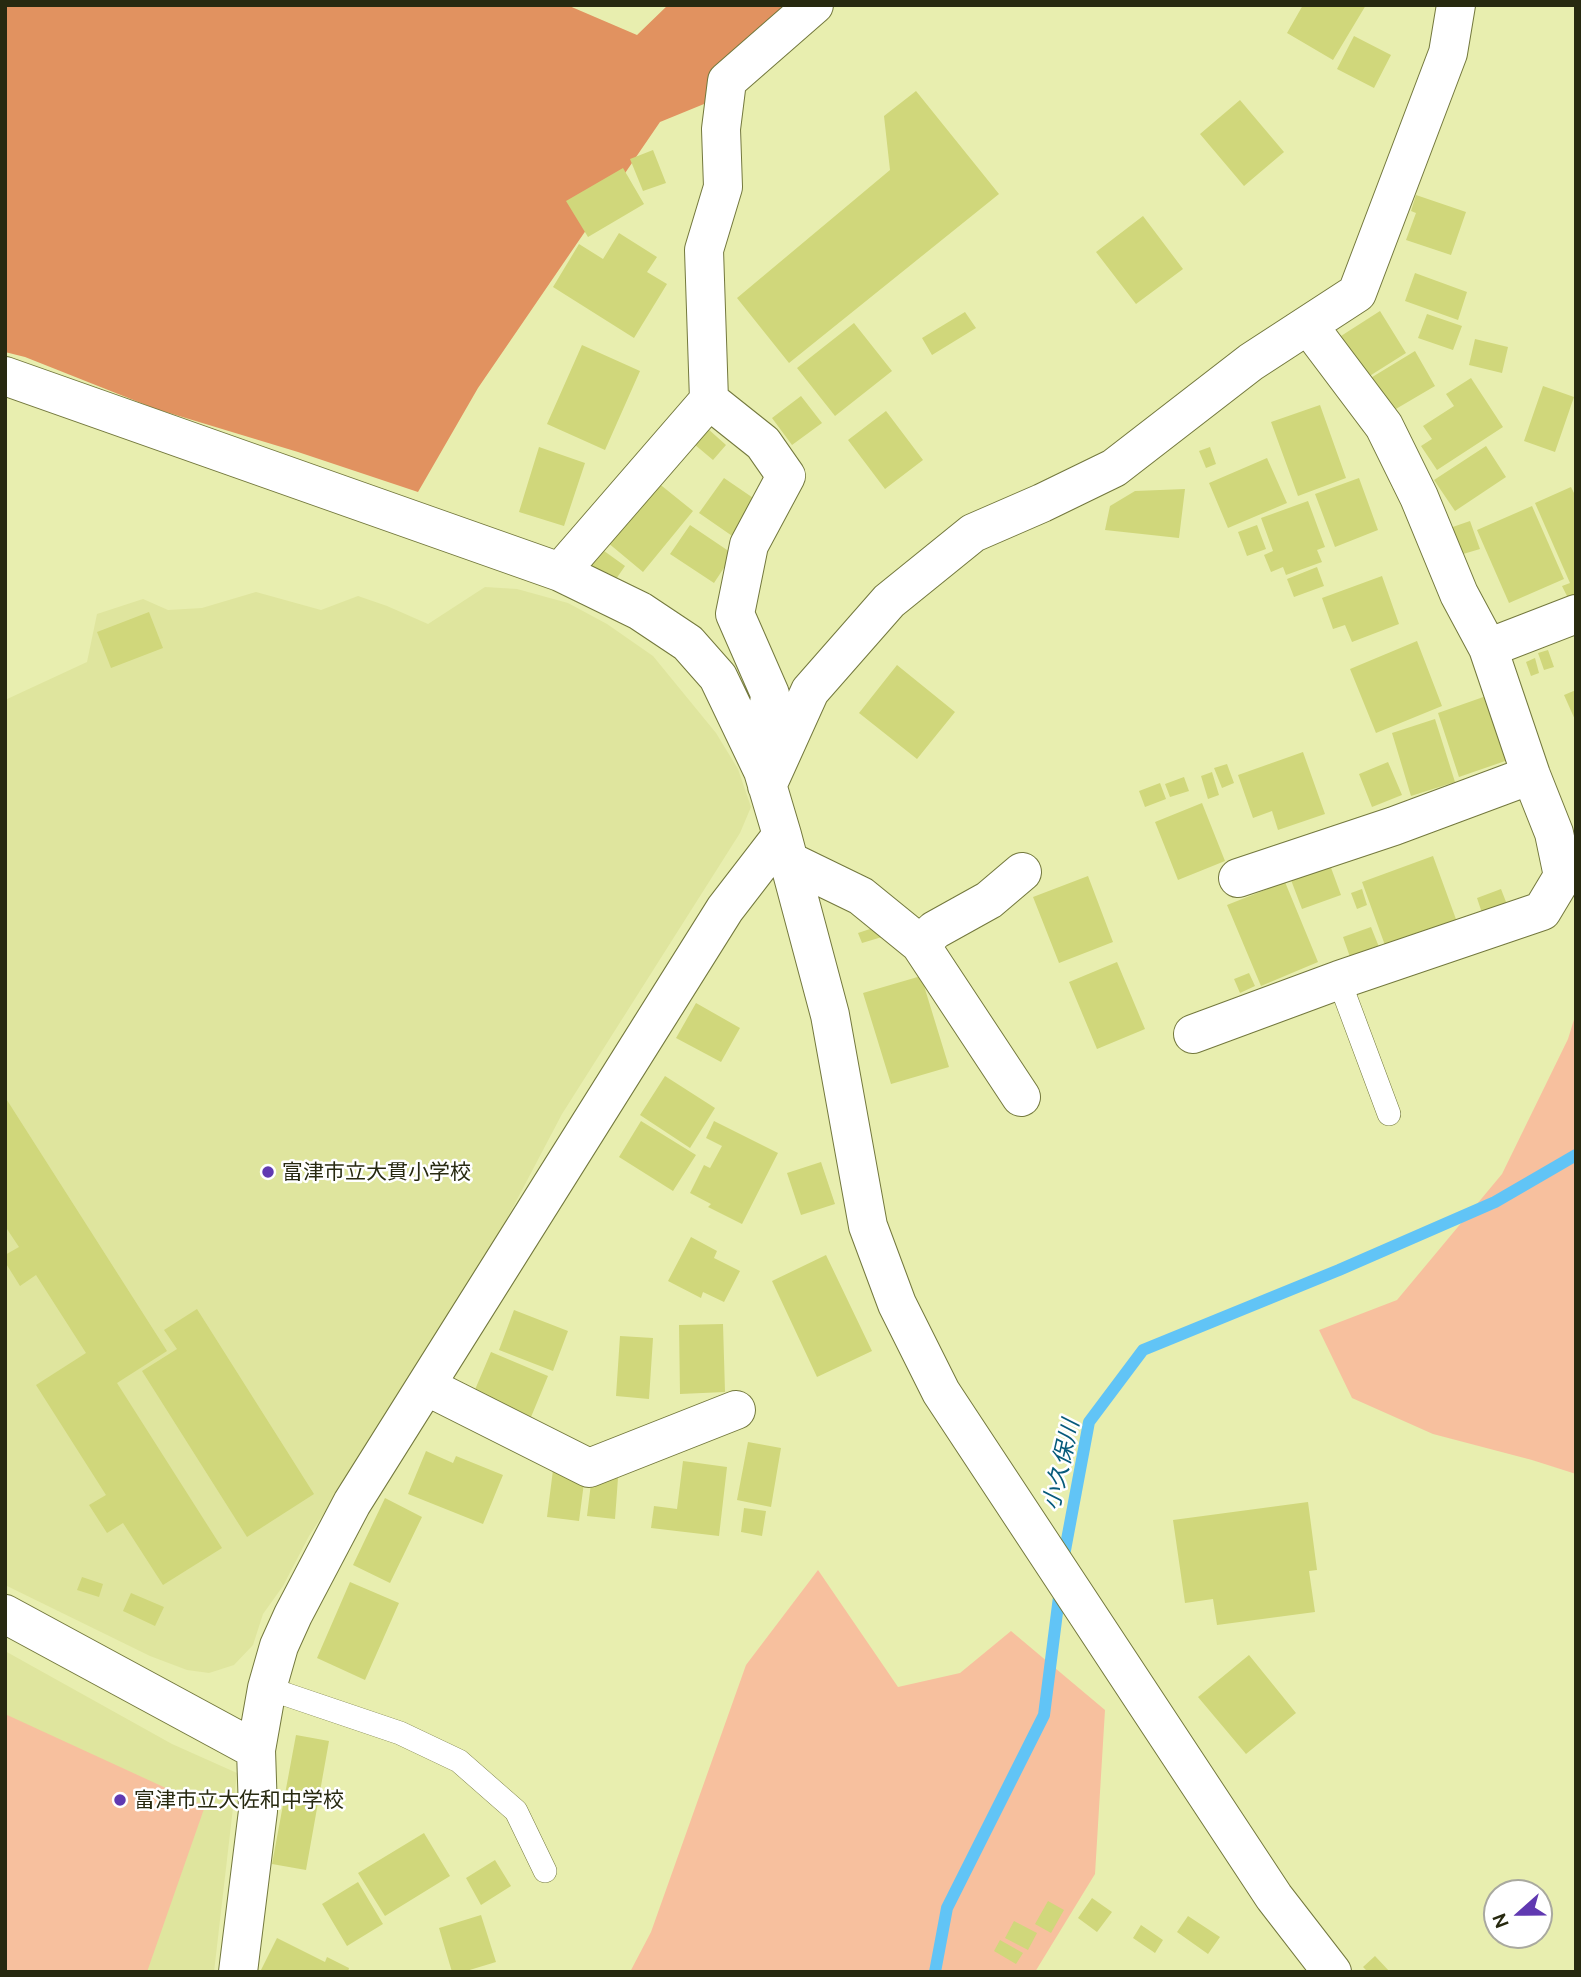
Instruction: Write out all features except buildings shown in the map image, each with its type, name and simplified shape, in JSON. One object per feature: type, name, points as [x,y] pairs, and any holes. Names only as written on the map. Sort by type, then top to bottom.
[{"type":"street","points":[[560,572],[709,400],[704,250],[723,187],[722,129],[727,81],[814,5]]},
{"type":"street","points":[[765,779],[810,691],[889,601],[973,533],[1114,468],[1251,362],[1357,293],[1448,53],[1456,5]]},
{"type":"street","points":[[1193,1034],[1339,980],[1542,911],[1563,876],[1554,833],[1531,775],[1488,648],[1459,594],[1419,498],[1384,426],[1308,325]]},
{"type":"street","points":[[5,376],[560,572],[640,611],[688,643],[718,677],[765,779],[785,848],[830,1015],[868,1226],[897,1304],[941,1392],[1274,1896],[1332,1972]]},
{"type":"street","points":[[709,400],[763,443],[786,477],[749,545],[735,614],[770,694],[765,779]]},
{"type":"street","points":[[1488,648],[1576,614]]},
{"type":"street","points":[[1238,878],[1394,826],[1531,775]]},
{"type":"street","points":[[785,848],[861,896],[920,944],[1021,1097]]},
{"type":"street","points":[[238,1972],[258,1811],[256,1750],[267,1688],[279,1646],[293,1615],[352,1503],[725,909],[785,848]]},
{"type":"street","points":[[920,944],[954,919],[989,900],[1022,872]]},
{"type":"street","points":[[426,1386],[589,1468],[736,1409]]},
{"type":"street","points":[[5,1614],[256,1750]]},
{"type":"lane","points":[[1339,980],[1389,1114]]},
{"type":"lane","points":[[267,1688],[400,1733],[459,1761],[516,1811],[545,1871]]},
{"type":"shaded area","points":[[5,5],[567,5],[637,35],[668,5],[788,5],[778,21],[704,104],[660,122],[478,388],[418,492],[156,409],[25,357],[5,352]]},
{"type":"shaded area","name":"富津市立大貫小学校","points":[[485,587],[517,589],[568,603],[607,624],[653,656],[716,733],[738,769],[751,807],[740,833],[562,1114],[501,1230],[417,1371],[309,1536],[283,1586],[263,1614],[253,1645],[234,1665],[209,1673],[187,1670],[150,1656],[5,1585],[5,700],[87,662],[97,614],[143,599],[168,610],[202,608],[256,592],[321,610],[358,596],[428,624]]},
{"type":"shaded area","points":[[1576,1013],[1576,1474],[1433,1434],[1352,1398],[1319,1330],[1397,1300],[1502,1174],[1568,1039]]},
{"type":"shaded area","points":[[818,1570],[898,1687],[960,1673],[1011,1631],[1105,1710],[1095,1874],[1035,1972],[630,1972],[651,1932],[746,1665]]},
{"type":"shaded area","name":"富津市立大佐和中学校","points":[[5,1651],[172,1744],[237,1773],[214,1972],[5,1972]]},
{"type":"shaded area","name":"富津市立大佐和中学校","points":[[5,1714],[205,1806],[147,1972],[5,1972]]},
{"type":"waterway","name":"小久保川","points":[[1063,1561],[1089,1422],[1143,1350],[1339,1270],[1495,1202],[1576,1155]]},
{"type":"waterway","name":"小久保川","points":[[935,1972],[947,1908],[1044,1715],[1060,1589]]},
{"type":"place","name":"富津市立大貫小学校","points":[[268,1172]]},
{"type":"place","name":"富津市立大佐和中学校","points":[[120,1800]]}]
